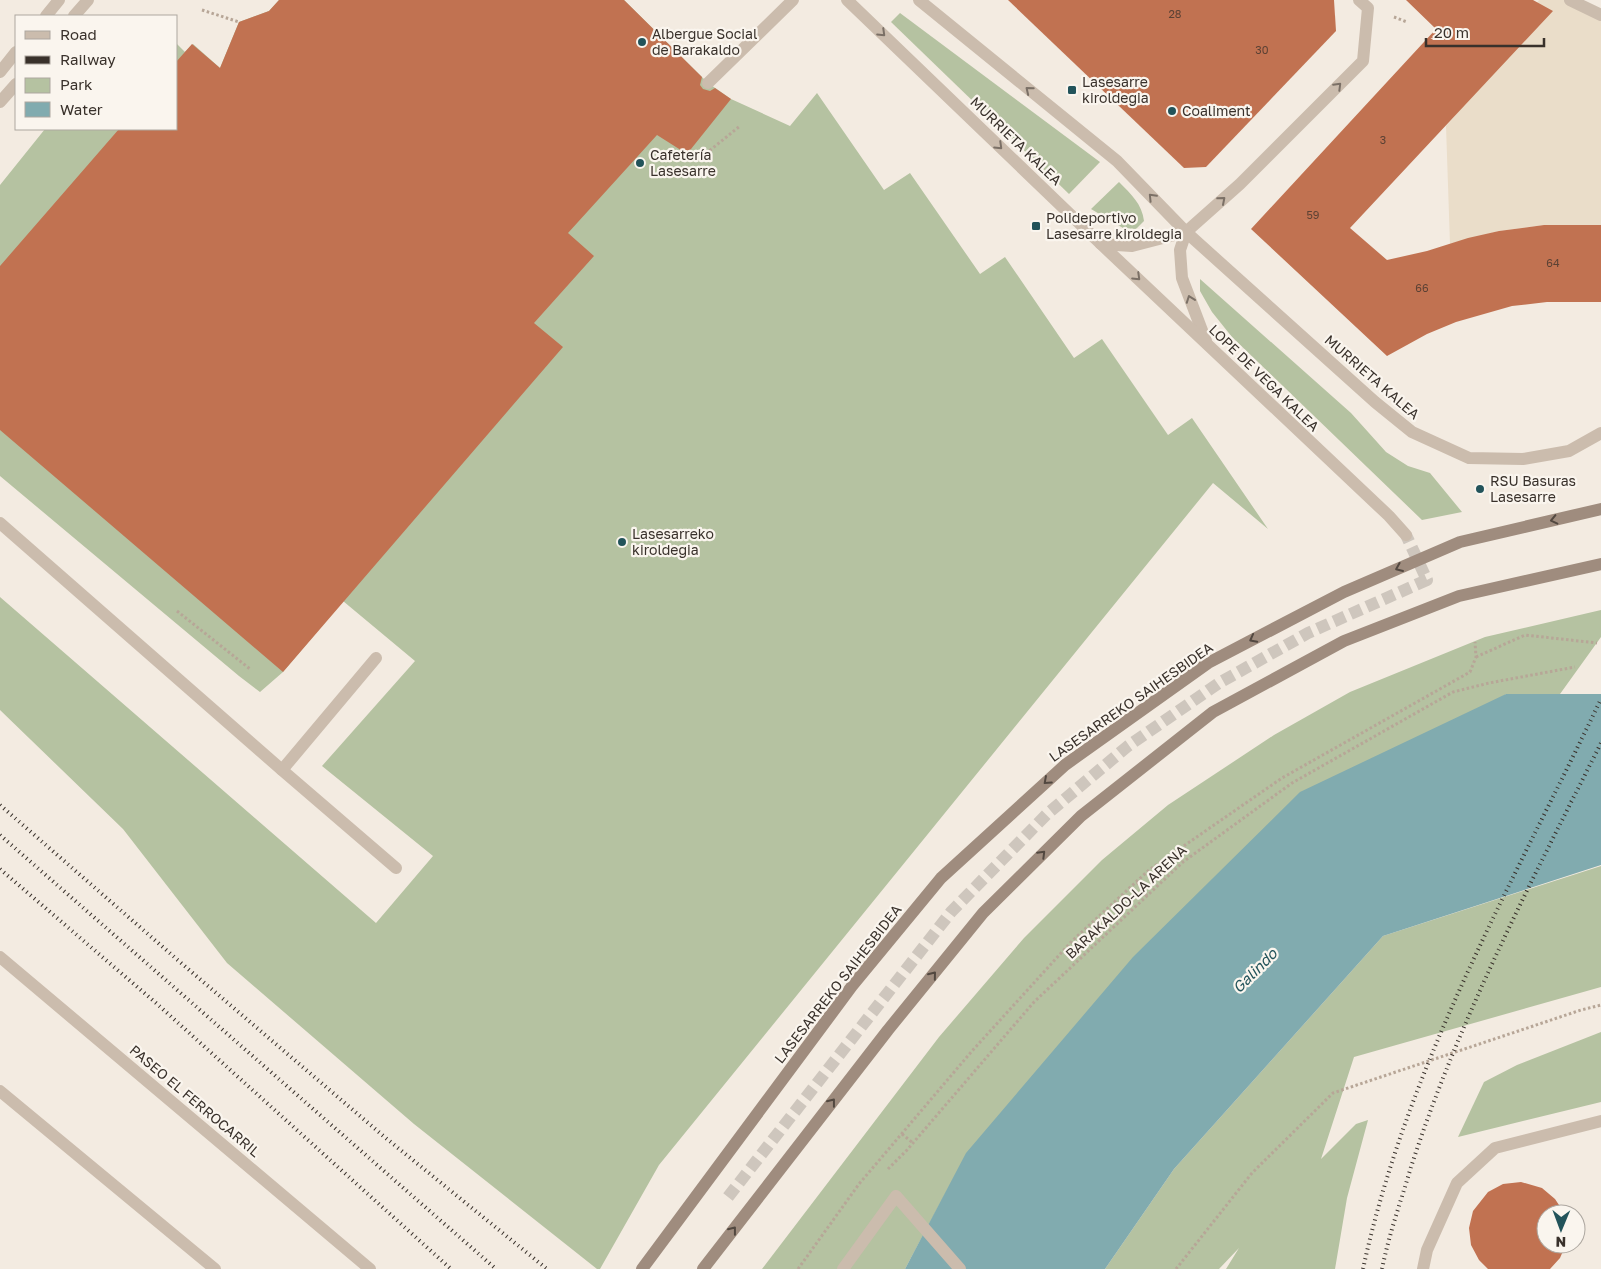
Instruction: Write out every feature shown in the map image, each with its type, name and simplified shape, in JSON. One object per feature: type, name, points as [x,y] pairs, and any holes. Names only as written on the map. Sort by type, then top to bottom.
[{"type":"main road","name":"LASESARREKO SAIHESBIDEA","points":[[642,1269],[852,986],[941,878],[1065,765],[1208,662],[1344,592],[1460,542],[1601,509]]},
{"type":"main road","points":[[703,1269],[888,1030],[983,913],[1080,816],[1213,712],[1344,641],[1459,596],[1601,564]]},
{"type":"street","points":[[47,15],[59,0]]},
{"type":"street","points":[[75,15],[88,0]]},
{"type":"street","points":[[708,83],[793,0]]},
{"type":"street","name":"MURRIETA KALEA","points":[[847,0],[1102,244]]},
{"type":"street","name":"MURRIETA KALEA","points":[[919,0],[1117,161],[1186,232],[1374,402],[1412,432],[1469,458],[1523,459],[1570,451],[1601,433]]},
{"type":"street","points":[[1570,0],[1601,15]]},
{"type":"street","points":[[1102,244],[1132,246],[1186,232],[1240,184],[1363,60],[1364,4]]},
{"type":"street","points":[[0,72],[15,53]]},
{"type":"street","points":[[0,102],[15,85]]},
{"type":"street","points":[[1186,232],[1180,250],[1182,278],[1208,345]]},
{"type":"street","name":"LOPE DE VEGA KALEA","points":[[1102,244],[1389,516],[1406,536]]},
{"type":"street","points":[[0,523],[396,868]]},
{"type":"street","points":[[282,770],[376,658]]},
{"type":"street","name":"PASEO EL FERROCARRIL","points":[[0,957],[370,1269]]},
{"type":"street","points":[[0,1091],[215,1269]]},
{"type":"street","points":[[1423,1269],[1427,1250],[1457,1183],[1495,1148],[1601,1121]]},
{"type":"street","points":[[842,1269],[896,1196],[960,1269]]},
{"type":"path","points":[[202,10],[239,22]]},
{"type":"path","points":[[698,160],[740,126]]},
{"type":"path","points":[[177,611],[250,669]]},
{"type":"path","points":[[1476,657],[1525,635],[1597,643]]},
{"type":"path","points":[[798,1269],[859,1184],[972,1051],[1072,941],[1149,870],[1282,778],[1470,672],[1476,657],[1475,642]]},
{"type":"path","name":"BARAKALDO-LA ARENA","points":[[882,1175],[913,1143],[1034,1002],[1183,862],[1292,783],[1453,692],[1489,683],[1575,667]]},
{"type":"path","points":[[1136,882],[1147,896]]},
{"type":"path","points":[[1176,1269],[1252,1173],[1333,1093],[1601,1005]]},
{"type":"path","points":[[902,1134],[913,1143]]},
{"type":"green space","name":"Lasesarreko kiroldegia","points":[[279,0],[624,0],[708,83],[731,99],[790,126],[817,93],[884,190],[910,173],[980,274],[1005,257],[1074,358],[1102,339],[1168,435],[1192,418],[1268,529],[1213,483],[659,1165],[600,1269],[597,1269],[414,1124],[227,963],[123,829],[0,710],[0,597],[376,923],[433,856],[322,766],[415,661],[343,601],[283,672],[260,692],[0,476],[0,185],[44,130],[178,130],[178,45],[185,52],[193,44],[220,68],[239,22],[269,11]]},
{"type":"green space","points":[[900,13],[1100,162],[1069,194],[891,22]]},
{"type":"green space","points":[[1119,182],[1132,195],[1141,209],[1144,221],[1136,229],[1123,228],[1091,209]]},
{"type":"green space","points":[[1200,279],[1351,413],[1386,452],[1408,466],[1430,473],[1462,512],[1422,520],[1232,337],[1212,312],[1200,291]]},
{"type":"green space","points":[[1601,610],[1601,637],[1560,694],[1506,694],[967,1153],[905,1269],[762,1269],[939,1037],[1024,938],[1102,860],[1168,805],[1274,735],[1350,692],[1485,637]]},
{"type":"green space","points":[[1601,866],[1601,987],[1354,1057],[1321,1159],[1356,1124],[1368,1120],[1347,1198],[1335,1269],[1226,1269],[1239,1248],[1219,1269],[1105,1269],[1174,1169],[1383,936]]},
{"type":"green space","points":[[1601,1032],[1601,1102],[1458,1137],[1484,1082],[1517,1065]]},
{"type":"shaded area","points":[[1539,0],[1570,0],[1601,15],[1601,225],[1544,225],[1499,231],[1450,244],[1446,126],[1459,111]]},
{"type":"water","name":"Galindo","points":[[1506,694],[1601,694],[1601,865],[1383,936],[1174,1169],[1105,1269],[905,1269],[966,1153],[1133,957],[1300,792]]},
{"type":"building","points":[[279,0],[624,0],[702,77],[700,85],[703,89],[710,91],[715,88],[731,99],[687,154],[657,135],[568,233],[594,256],[534,323],[563,347],[283,672],[0,430],[0,266],[118,130],[178,130],[178,60],[192,44],[220,68],[239,22],[269,11]]},
{"type":"building","points":[[1008,0],[1334,0],[1336,31],[1206,167],[1184,168]]},
{"type":"building","points":[[1406,0],[1533,0],[1553,11],[1350,228],[1387,260],[1499,231],[1544,225],[1601,225],[1601,302],[1547,302],[1512,306],[1456,322],[1427,334],[1387,356],[1251,229],[1436,29]]},
{"type":"building","points":[[1521,1182],[1542,1188],[1558,1204],[1536,1204],[1536,1254],[1562,1254],[1550,1269],[1488,1269],[1479,1260],[1471,1245],[1469,1228],[1473,1211],[1488,1192],[1503,1184]]},
{"type":"tunnel","points":[[728,1197],[951,912],[1047,814],[1128,746],[1219,683],[1308,633],[1427,580],[1406,535]]},
{"type":"railway","points":[[1363,1269],[1382,1194],[1406,1120],[1434,1048],[1498,908],[1601,699]]},
{"type":"railway","points":[[1382,1269],[1411,1167],[1451,1058],[1523,899],[1601,743]]},
{"type":"railway","points":[[0,805],[387,1139],[547,1269]]},
{"type":"railway","points":[[0,835],[496,1269]]},
{"type":"railway","points":[[0,869],[156,1003],[451,1269]]},
{"type":"place","name":"Albergue Social de Barakaldo","points":[[642,42]]},
{"type":"place","name":"Lasesarre kiroldegia","points":[[1072,90]]},
{"type":"place","name":"Coaliment","points":[[1172,111]]},
{"type":"place","name":"Cafetería Lasesarre","points":[[640,163]]},
{"type":"place","name":"Polideportivo Lasesarre kiroldegia","points":[[1036,226]]},
{"type":"place","name":"RSU Basuras Lasesarre","points":[[1480,489]]},
{"type":"place","name":"Lasesarreko kiroldegia","points":[[622,542]]}]
